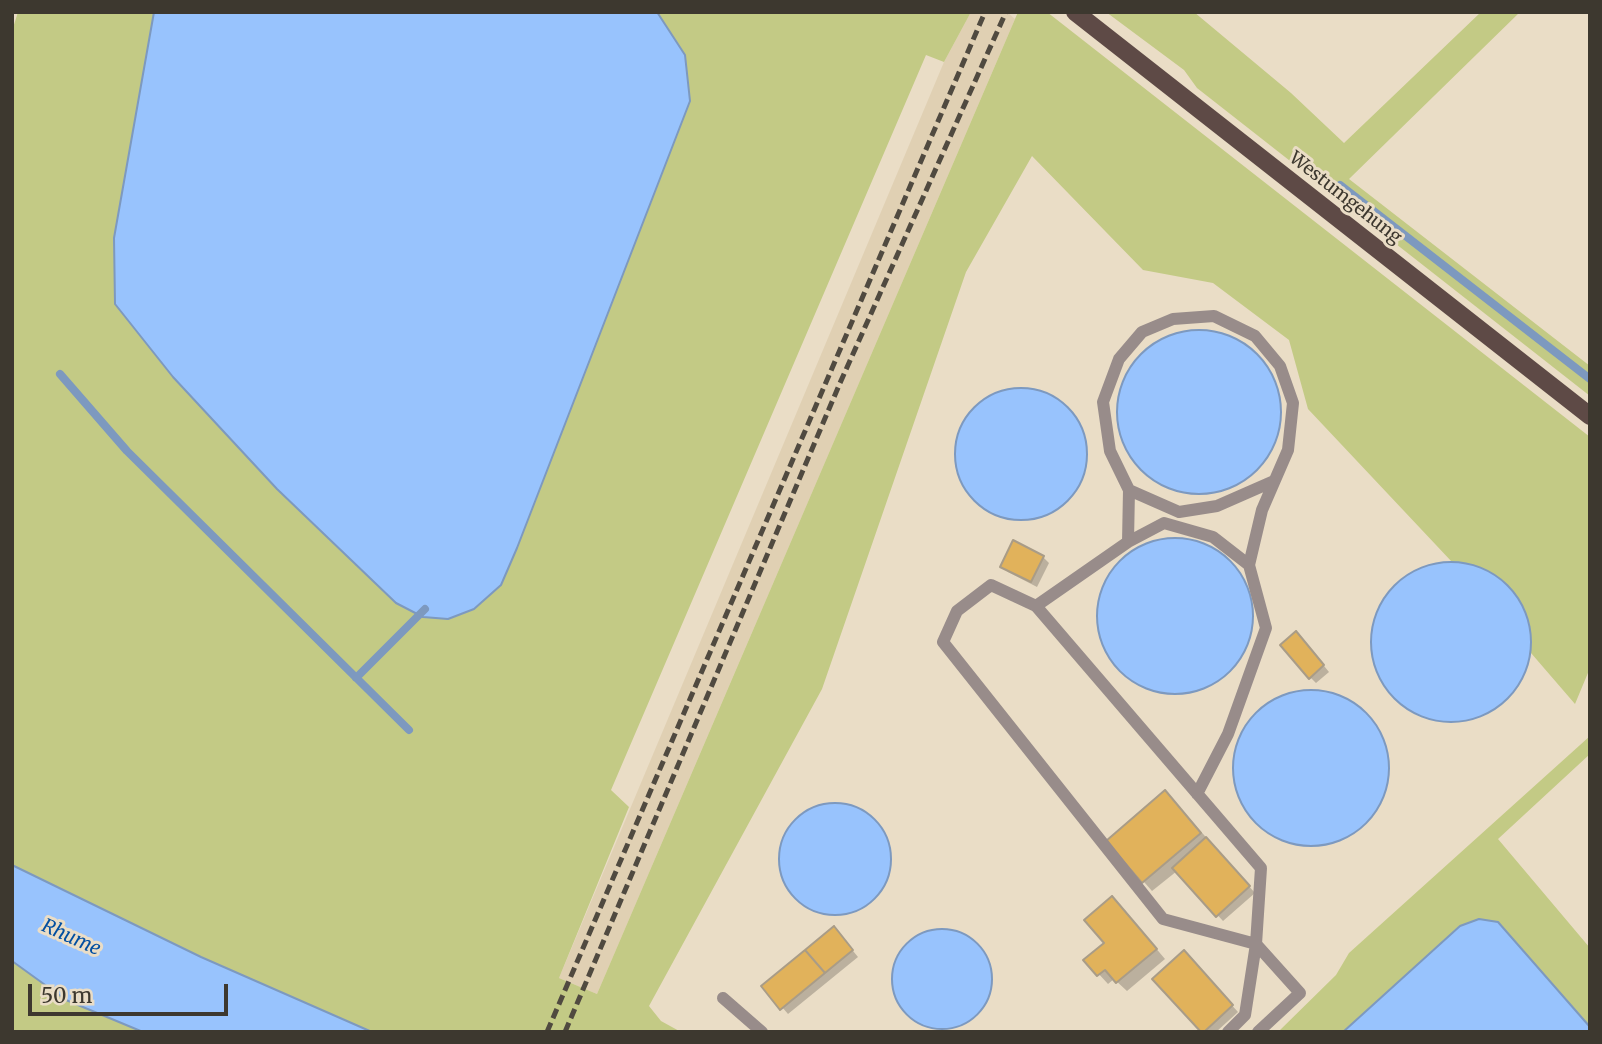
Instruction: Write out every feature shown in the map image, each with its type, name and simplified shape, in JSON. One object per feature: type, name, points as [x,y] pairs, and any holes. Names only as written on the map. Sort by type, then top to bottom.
[{"type":"main road","name":"Westumgehung","points":[[1075,12],[1590,416]]},
{"type":"lane","points":[[1129,542],[1129,490],[1110,451],[1103,402],[1119,359],[1142,332],[1173,319],[1214,316],[1255,336],[1280,366],[1293,403],[1288,450],[1262,510],[1249,565],[1266,628],[1228,734],[1197,794]]},
{"type":"lane","points":[[1129,490],[1180,512],[1217,506],[1274,481]]},
{"type":"lane","points":[[1036,606],[1129,542],[1164,523],[1213,537],[1249,565]]},
{"type":"lane","points":[[1228,1032],[1245,1016],[1256,944],[1261,868],[1036,606],[991,585],[957,611],[943,642],[1163,919],[1256,944],[1300,992],[1258,1032]]},
{"type":"lane","points":[[723,999],[762,1032]]},
{"type":"shaded area","points":[[971,12],[1007,12],[1015,19],[597,994],[559,978],[944,62]]},
{"type":"green space","points":[[18,12],[971,12],[944,62],[926,55],[611,790],[629,807],[559,978],[597,994],[1018,12],[1047,12],[1590,437],[1590,668],[1575,704],[1531,653],[1530,626],[1520,601],[1502,580],[1479,567],[1452,562],[1308,409],[1289,340],[1213,283],[1143,270],[1032,156],[966,272],[822,689],[649,1006],[661,1021],[681,1032],[12,1032],[12,31]]},
{"type":"green space","points":[[1106,12],[1194,12],[1291,93],[1344,143],[1481,12],[1520,12],[1349,179],[1590,366],[1590,396],[1197,88],[1184,70]]},
{"type":"green space","points":[[1590,736],[1590,754],[1498,839],[1590,948],[1590,1032],[1278,1032],[1336,975],[1349,953]]},
{"type":"water","points":[[154,12],[657,12],[685,55],[690,101],[517,548],[501,585],[474,609],[448,619],[423,617],[396,603],[277,489],[173,377],[115,304],[114,238]]},
{"type":"water","points":[[1199,330],[1231,336],[1245,343],[1257,354],[1268,366],[1275,380],[1281,412],[1275,444],[1268,458],[1257,470],[1245,481],[1231,488],[1199,494],[1167,488],[1153,481],[1141,470],[1130,458],[1123,444],[1117,412],[1123,380],[1130,366],[1141,354],[1153,343],[1167,336]]},
{"type":"water","points":[[1021,388],[1046,393],[1068,407],[1082,429],[1087,454],[1082,479],[1068,501],[1046,515],[1021,520],[996,515],[974,501],[960,479],[955,454],[960,429],[974,407],[996,393]]},
{"type":"water","points":[[1175,538],[1205,544],[1230,561],[1247,586],[1253,616],[1247,646],[1230,671],[1205,688],[1175,694],[1145,688],[1120,671],[1103,646],[1097,616],[1103,586],[1120,561],[1145,544]]},
{"type":"water","points":[[1451,562],[1481,569],[1507,586],[1524,612],[1531,642],[1524,672],[1507,698],[1481,715],[1451,722],[1421,715],[1395,698],[1378,672],[1371,642],[1378,612],[1395,586],[1421,569]]},
{"type":"water","points":[[1311,690],[1341,696],[1366,713],[1383,738],[1389,768],[1383,798],[1366,823],[1341,840],[1311,846],[1281,840],[1256,823],[1239,798],[1233,768],[1239,738],[1256,713],[1281,696]]},
{"type":"water","points":[[835,803],[856,807],[875,819],[887,838],[891,859],[887,880],[875,899],[856,911],[835,915],[814,911],[795,899],[783,880],[779,859],[783,838],[795,819],[814,807]]},
{"type":"water","name":"Rhume","points":[[12,865],[201,957],[372,1032],[143,1032],[66,1000],[12,961]]},
{"type":"water","points":[[1479,919],[1498,922],[1590,1027],[1590,1032],[1343,1032],[1460,926]]},
{"type":"water","points":[[942,929],[970,937],[984,951],[992,979],[984,1007],[970,1021],[942,1029],[914,1021],[900,1007],[892,979],[900,951],[914,937]]},
{"type":"building","points":[[1013,540],[1044,556],[1031,582],[1000,567]]},
{"type":"building","points":[[1296,631],[1324,665],[1309,679],[1280,645]]},
{"type":"building","points":[[1165,790],[1201,833],[1142,883],[1106,841]]},
{"type":"building","points":[[1206,837],[1250,886],[1216,917],[1172,868]]},
{"type":"building","points":[[1112,896],[1157,949],[1116,983],[1105,970],[1097,976],[1083,960],[1104,943],[1084,920]]},
{"type":"building","points":[[834,926],[853,950],[825,973],[805,950]]},
{"type":"building","points":[[805,950],[825,973],[780,1010],[761,986]]},
{"type":"building","points":[[1184,950],[1233,1005],[1204,1032],[1201,1032],[1152,979]]},
{"type":"waterway","points":[[1340,185],[1590,379]]},
{"type":"waterway","points":[[60,374],[127,451],[409,730]]},
{"type":"waterway","points":[[356,678],[425,609]]},
{"type":"railway","points":[[547,1032],[985,12]]},
{"type":"railway","points":[[565,1032],[840,383],[1006,12]]}]
